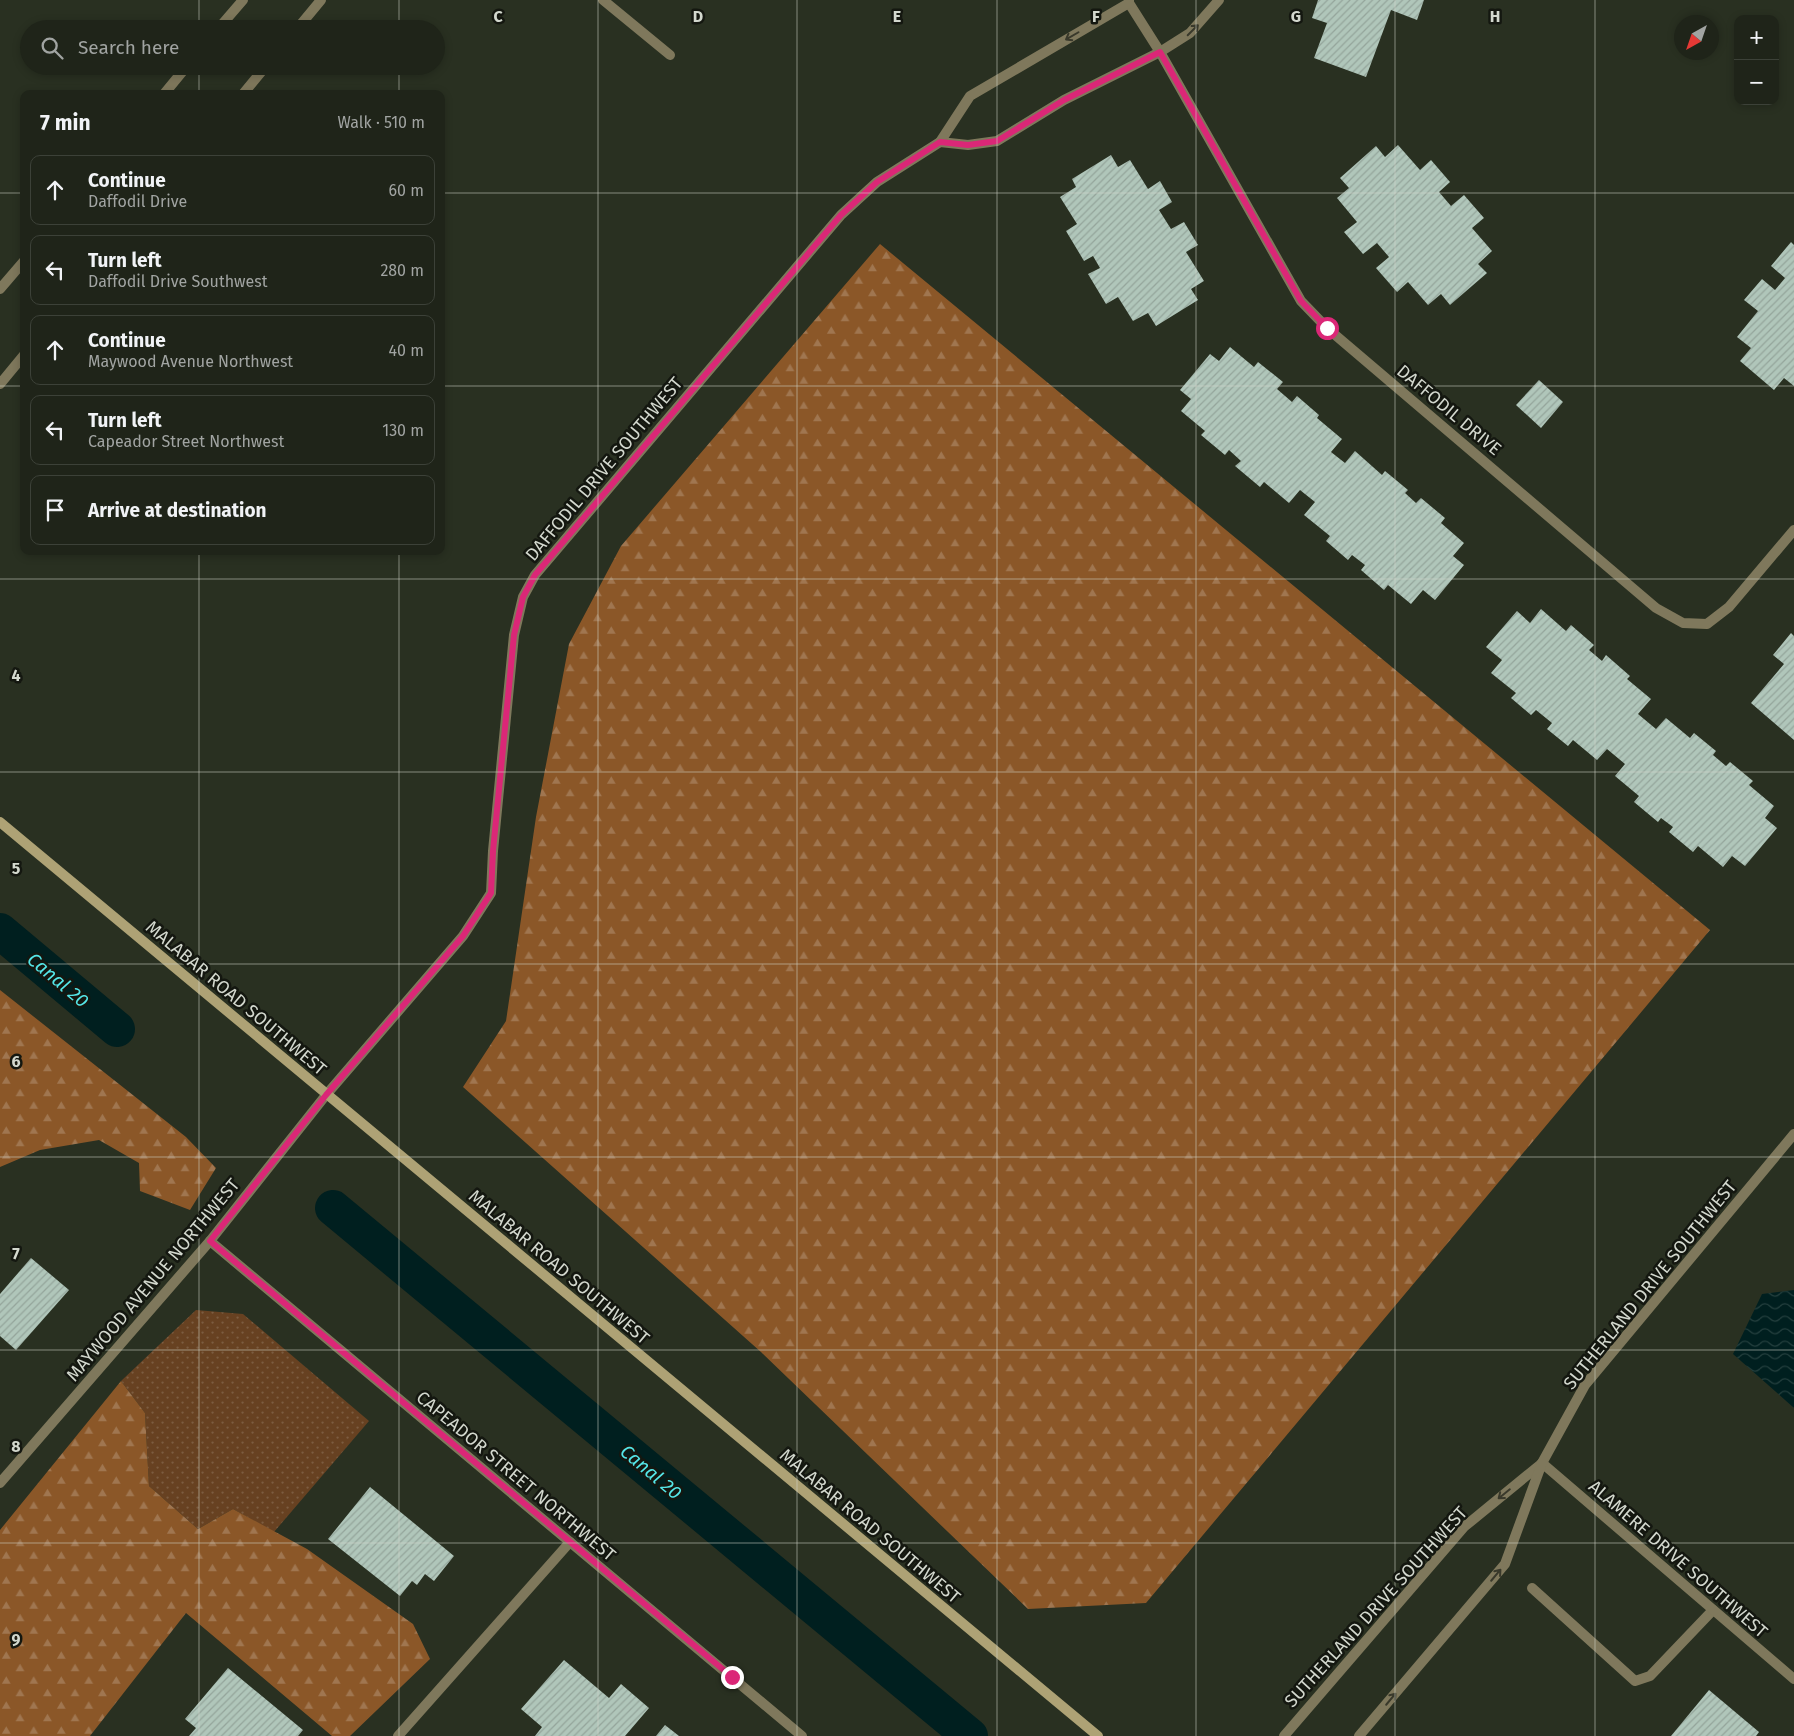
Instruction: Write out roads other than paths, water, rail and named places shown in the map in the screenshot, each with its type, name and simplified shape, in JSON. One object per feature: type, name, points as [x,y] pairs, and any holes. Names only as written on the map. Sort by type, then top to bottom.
[{"type":"main road","name":"MALABAR ROAD SOUTHWEST","points":[[0,822],[1098,1736]]},
{"type":"street","points":[[225,20],[242,0]]},
{"type":"street","points":[[304,20],[321,0]]},
{"type":"street","points":[[603,0],[670,55]]},
{"type":"street","points":[[940,142],[968,145],[997,141],[1064,100],[1160,52],[1190,33],[1219,0]]},
{"type":"street","name":"DAFFODIL DRIVE","points":[[1129,2],[1160,52],[1301,301],[1327,328],[1656,608],[1683,623],[1707,624],[1729,607],[1794,530]]},
{"type":"street","name":"DAFFODIL DRIVE SOUTHWEST","points":[[326,1095],[463,936],[491,893],[493,851],[514,635],[523,597],[535,575],[841,215],[877,182],[940,142],[970,96],[1129,2]]},
{"type":"street","points":[[167,90],[180,75]]},
{"type":"street","points":[[246,90],[259,75]]},
{"type":"street","points":[[0,290],[20,266]]},
{"type":"street","points":[[0,384],[20,360]]},
{"type":"street","name":"MAYWOOD AVENUE NORTHWEST","points":[[0,1483],[210,1241],[326,1095]]},
{"type":"street","name":"SUTHERLAND DRIVE SOUTHWEST","points":[[1359,1736],[1505,1564],[1542,1463],[1585,1385],[1794,1134]]},
{"type":"street","name":"CAPEADOR STREET NORTHWEST","points":[[210,1241],[802,1736]]},
{"type":"street","name":"SUTHERLAND DRIVE SOUTHWEST","points":[[1284,1736],[1464,1527],[1542,1463]]},
{"type":"street","name":"ALAMERE DRIVE SOUTHWEST","points":[[1542,1463],[1794,1679]]},
{"type":"street","points":[[398,1736],[570,1542]]},
{"type":"street","points":[[1532,1588],[1635,1681],[1650,1676],[1714,1610]]},
{"type":"water","points":[[1794,1290],[1794,1408],[1733,1354],[1762,1294]]},
{"type":"waterway","name":"Canal 20","points":[[0,931],[117,1029]]},
{"type":"waterway","name":"Canal 20","points":[[333,1208],[970,1736]]}]
